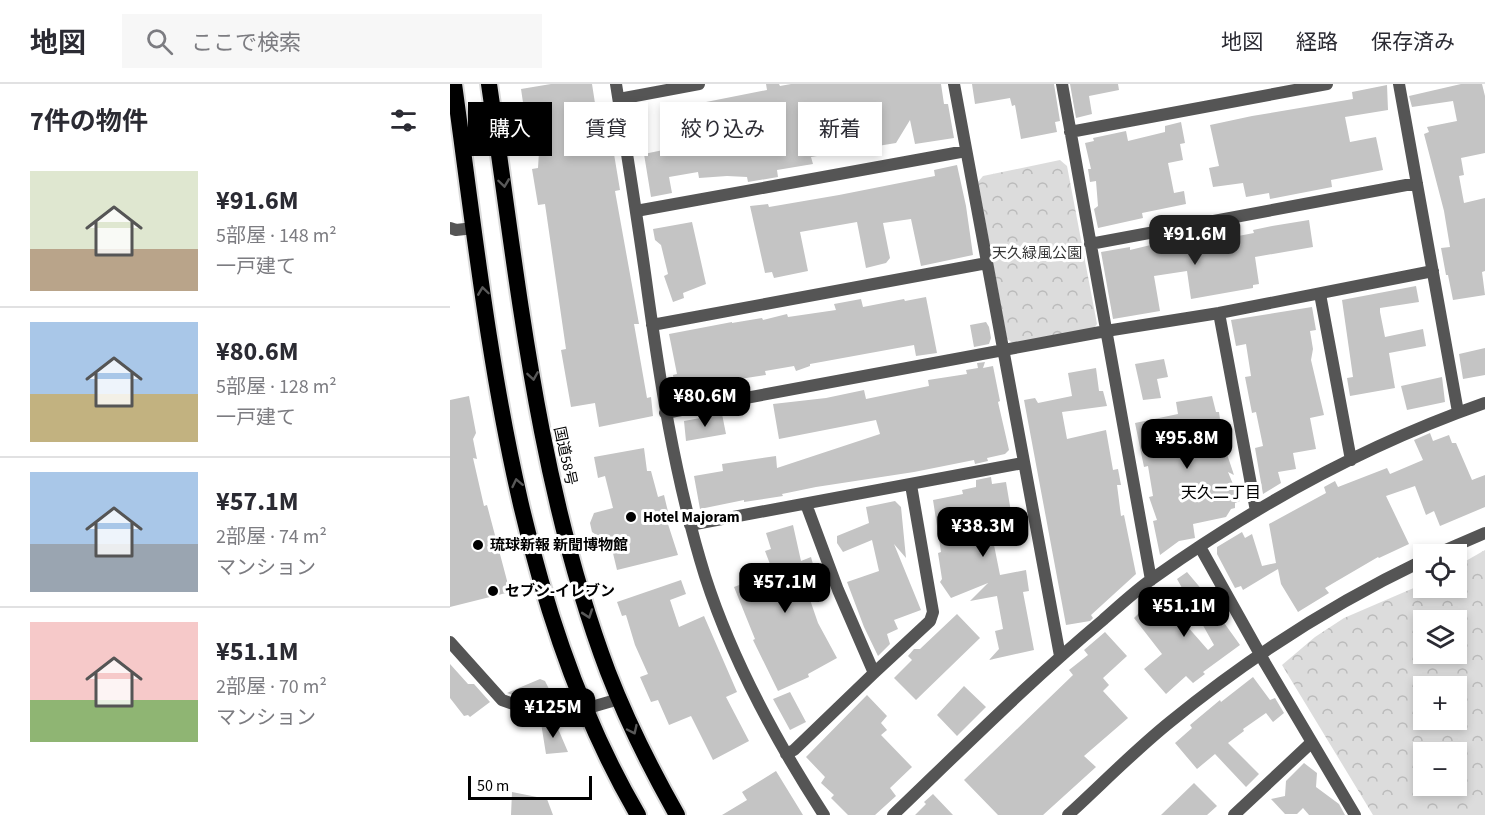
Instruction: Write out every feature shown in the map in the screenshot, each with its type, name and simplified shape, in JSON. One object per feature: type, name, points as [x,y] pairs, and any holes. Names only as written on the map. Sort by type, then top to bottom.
[{"type":"highway","points":[[454,84],[492,352],[529,540],[550,613],[586,710],[638,815]]},
{"type":"highway","name":"国道58号","points":[[489,84],[544,447],[583,597],[619,699],[677,815]]},
{"type":"street","points":[[616,84],[665,413],[677,474],[705,578],[727,635],[752,689],[786,754],[824,815]]},
{"type":"street","points":[[619,99],[699,84]]},
{"type":"street","points":[[954,84],[1060,656]]},
{"type":"street","points":[[1062,84],[1151,580]]},
{"type":"street","points":[[1070,132],[1328,84]]},
{"type":"street","points":[[1399,84],[1458,412]]},
{"type":"street","points":[[636,211],[966,151]]},
{"type":"street","points":[[1090,244],[1417,183]]},
{"type":"street","points":[[450,228],[456,230],[474,228]]},
{"type":"street","points":[[652,325],[987,263]]},
{"type":"street","points":[[665,413],[1106,331],[1220,313],[1433,271]]},
{"type":"street","points":[[1320,294],[1351,460]]},
{"type":"street","points":[[1220,313],[1256,511]]},
{"type":"street","points":[[893,815],[1060,656],[1151,580],[1256,511],[1351,460],[1458,412],[1485,403]]},
{"type":"street","points":[[690,525],[1023,463]]},
{"type":"street","points":[[786,754],[794,750],[930,621],[933,612],[911,485]]},
{"type":"street","points":[[806,504],[838,590],[874,673]]},
{"type":"street","points":[[1460,544],[1485,533]]},
{"type":"street","points":[[1200,547],[1355,815]]},
{"type":"street","points":[[1068,815],[1169,722],[1260,654],[1350,597],[1413,566]]},
{"type":"street","points":[[450,642],[502,700],[548,716],[586,710],[619,699]]},
{"type":"street","points":[[1234,815],[1312,742]]},
{"type":"green space","name":"天久緑風公園","points":[[1060,160],[1067,166],[1097,324],[1094,328],[1014,344],[1007,339],[978,182],[983,176]]},
{"type":"green space","points":[[1485,550],[1485,815],[1373,815],[1282,665],[1315,637],[1344,618],[1413,588],[1413,598],[1467,598],[1467,560]]},
{"type":"building","points":[[551,84],[592,84],[595,102],[564,102],[564,156],[614,156],[620,190],[615,191],[639,324],[634,324],[647,398],[651,397],[653,416],[599,427],[595,403],[571,407],[561,350],[566,349],[545,204],[538,205],[532,169],[538,168],[539,156],[552,156],[552,102],[523,102],[521,89]]},
{"type":"building","points":[[766,84],[779,84],[780,86],[791,84],[941,84],[944,104],[948,104],[954,138],[915,144],[910,120],[896,143],[882,145],[882,102],[798,102],[798,156],[817,156],[811,157],[813,164],[777,170],[778,177],[748,182],[747,177],[699,178],[698,172],[669,177],[672,193],[651,197],[644,156],[648,156],[648,153],[660,151],[660,156],[786,156],[786,102],[706,102],[767,90]]},
{"type":"building","points":[[972,84],[1054,84],[1060,121],[1055,122],[1057,132],[1021,139],[1015,105],[1012,106],[1010,98],[975,104]]},
{"type":"building","points":[[1070,84],[1118,84],[1119,90],[1089,96],[1092,114],[1076,118]]},
{"type":"building","points":[[1461,84],[1482,84],[1485,96],[1485,153],[1461,158],[1464,175],[1459,176],[1464,203],[1485,198],[1485,271],[1482,272],[1485,295],[1453,300],[1441,248],[1450,247],[1444,211],[1424,134],[1429,132],[1427,127],[1457,121],[1453,101],[1412,107],[1409,96]]},
{"type":"building","points":[[1387,85],[1388,110],[1345,117],[1350,142],[1376,137],[1383,170],[1331,180],[1332,187],[1270,199],[1269,193],[1246,197],[1243,183],[1213,187],[1209,168],[1219,166],[1210,125],[1353,99],[1352,92]]},
{"type":"building","points":[[1181,122],[1185,143],[1180,144],[1183,160],[1168,163],[1174,193],[1184,191],[1186,204],[1142,213],[1143,218],[1098,228],[1094,209],[1098,206],[1096,181],[1090,182],[1088,169],[1091,169],[1085,143],[1094,141],[1093,138],[1126,131],[1128,141],[1165,132],[1165,126]]},
{"type":"building","points":[[957,165],[973,255],[921,266],[911,219],[883,223],[890,258],[886,263],[866,268],[857,222],[800,232],[808,271],[774,278],[772,272],[765,273],[750,206],[768,204],[769,207],[935,176],[934,170]]},
{"type":"building","points":[[1309,220],[1313,247],[1255,257],[1259,284],[1253,285],[1253,288],[1191,299],[1187,271],[1154,276],[1160,311],[1113,319],[1101,252],[1130,247],[1130,250],[1163,242],[1164,249],[1195,243],[1201,235],[1214,233],[1217,240],[1254,233],[1253,230]]},
{"type":"building","points":[[692,222],[706,284],[683,293],[684,298],[673,302],[664,276],[668,274],[661,245],[655,240],[653,229]]},
{"type":"building","points":[[1416,286],[1419,302],[1380,308],[1380,312],[1385,337],[1423,329],[1426,346],[1389,353],[1395,388],[1350,396],[1347,378],[1353,377],[1342,300]]},
{"type":"building","points":[[926,297],[937,353],[916,356],[914,345],[810,364],[796,371],[794,366],[765,371],[766,375],[675,389],[673,375],[677,374],[669,334],[732,322],[762,318],[763,320],[787,314],[788,317],[836,310],[834,304],[861,299],[863,307]]},
{"type":"building","points":[[1312,307],[1316,330],[1310,331],[1313,349],[1311,360],[1324,415],[1310,418],[1316,449],[1293,453],[1296,469],[1278,472],[1281,483],[1263,494],[1255,448],[1263,446],[1256,412],[1252,413],[1245,377],[1251,376],[1246,344],[1236,346],[1231,320]]},
{"type":"building","points":[[986,322],[991,338],[989,344],[974,347],[970,325]]},
{"type":"building","points":[[1485,348],[1485,375],[1463,379],[1459,354]]},
{"type":"building","points":[[1164,359],[1168,377],[1157,379],[1161,398],[1143,400],[1135,364]]},
{"type":"building","points":[[985,362],[983,368],[993,366],[1000,401],[998,402],[1009,450],[1005,454],[987,458],[988,461],[975,464],[974,460],[816,487],[782,494],[783,496],[744,502],[744,500],[700,509],[694,476],[723,471],[722,464],[776,456],[777,468],[880,434],[876,420],[779,439],[773,404],[826,398],[864,390],[866,399],[929,386],[928,380],[967,374],[966,370],[978,368],[977,363]]},
{"type":"building","points":[[1096,368],[1099,391],[1103,391],[1107,406],[1062,412],[1067,439],[1106,430],[1113,470],[1118,469],[1121,485],[1117,485],[1121,516],[1124,515],[1136,574],[1091,615],[1093,618],[1090,621],[1066,625],[1024,400],[1035,398],[1038,403],[1072,396],[1068,373]]},
{"type":"building","points":[[1442,377],[1445,402],[1407,410],[1401,386]]},
{"type":"building","points":[[469,396],[476,433],[473,439],[477,459],[473,458],[484,506],[487,505],[510,592],[450,607],[450,400]]},
{"type":"building","points":[[1212,396],[1216,412],[1219,412],[1225,455],[1227,454],[1234,475],[1228,472],[1240,501],[1235,503],[1235,508],[1231,509],[1226,517],[1193,524],[1195,538],[1179,541],[1160,555],[1153,521],[1157,520],[1149,497],[1153,496],[1148,466],[1144,467],[1135,423],[1178,414],[1176,402]]},
{"type":"building","points":[[722,414],[726,434],[686,441],[684,421]]},
{"type":"building","points":[[1430,433],[1433,441],[1449,435],[1452,443],[1456,443],[1472,480],[1485,475],[1485,507],[1440,526],[1434,511],[1426,515],[1415,486],[1386,496],[1409,544],[1378,557],[1325,588],[1329,593],[1298,612],[1281,584],[1278,569],[1243,590],[1241,586],[1235,588],[1217,554],[1217,547],[1242,532],[1245,538],[1252,534],[1262,566],[1276,563],[1269,524],[1326,493],[1324,487],[1335,481],[1338,487],[1387,468],[1390,474],[1423,460],[1414,440]]},
{"type":"building","points":[[644,448],[647,471],[651,471],[658,497],[664,495],[670,520],[667,521],[678,555],[617,570],[611,545],[592,532],[590,523],[594,513],[613,508],[605,476],[598,478],[594,457]]},
{"type":"building","points":[[991,477],[992,484],[1006,482],[1011,512],[1007,512],[1012,541],[994,545],[1000,575],[1026,570],[1029,591],[1023,592],[1034,650],[989,660],[999,649],[995,631],[1003,629],[997,596],[970,601],[988,583],[951,598],[940,582],[942,579],[938,553],[941,552],[933,500],[963,494],[962,490],[976,487],[976,480]]},
{"type":"building","points":[[895,501],[901,507],[906,558],[894,544],[921,610],[894,620],[898,629],[887,634],[890,644],[878,656],[847,582],[879,571],[872,540],[843,552],[837,543],[837,536],[869,523],[866,507]]},
{"type":"building","points":[[793,525],[801,561],[811,557],[816,575],[806,579],[808,588],[806,588],[818,623],[837,658],[808,674],[809,677],[778,691],[753,640],[755,639],[734,587],[773,572],[765,551],[771,549],[766,533]]},
{"type":"building","points":[[1187,572],[1209,598],[1207,599],[1240,645],[1203,672],[1205,674],[1193,683],[1186,676],[1166,694],[1144,669],[1162,654],[1134,618],[1149,603],[1147,601],[1158,593],[1208,650],[1214,645],[1177,579]]},
{"type":"building","points":[[681,580],[686,594],[670,600],[679,627],[704,616],[737,692],[726,697],[749,741],[713,760],[691,716],[669,725],[658,700],[651,702],[640,677],[648,674],[635,645],[626,615],[622,616],[617,602]]},
{"type":"building","points":[[957,614],[980,638],[916,700],[894,678],[912,660],[908,656],[914,649],[920,649]]},
{"type":"building","points":[[1105,632],[1127,656],[1103,678],[1109,685],[1103,691],[1128,718],[1084,756],[1096,767],[1043,815],[998,815],[964,780],[1073,675],[1069,670],[1088,655],[1084,650]]},
{"type":"building","points":[[450,664],[468,684],[474,684],[490,702],[470,717],[464,716],[450,698]]},
{"type":"building","points":[[1253,677],[1270,700],[1275,698],[1284,713],[1273,722],[1266,713],[1228,743],[1259,774],[1246,787],[1215,754],[1197,769],[1175,743],[1192,728],[1190,725]]},
{"type":"building","points":[[540,679],[545,681],[558,707],[548,708],[507,693]]},
{"type":"building","points":[[964,686],[986,707],[957,736],[937,715]]},
{"type":"building","points":[[790,692],[806,722],[790,730],[773,699]]},
{"type":"building","points":[[867,695],[887,716],[881,723],[887,730],[881,735],[912,767],[890,788],[896,796],[875,815],[848,815],[831,798],[834,795],[821,783],[825,777],[806,757]]},
{"type":"building","points":[[541,723],[556,724],[568,752],[546,754]]},
{"type":"building","points":[[1304,763],[1317,773],[1316,787],[1339,804],[1345,815],[1309,815],[1303,808],[1297,814],[1285,814],[1271,799],[1285,796],[1286,781]]},
{"type":"building","points":[[776,771],[803,815],[722,815],[747,800],[742,792]]},
{"type":"building","points":[[1194,783],[1217,806],[1207,815],[1161,815]]},
{"type":"building","points":[[512,792],[547,799],[553,815],[511,815]]},
{"type":"building","points":[[933,794],[953,815],[915,815]]},
{"type":"place","name":"Hotel Majoram","points":[[631,517]]},
{"type":"place","name":"琉球新報 新聞博物館","points":[[478,545]]},
{"type":"place","name":"セブン-イレブン","points":[[493,591]]},
{"type":"district","name":"天久二丁目","points":[[1221,493]]}]
